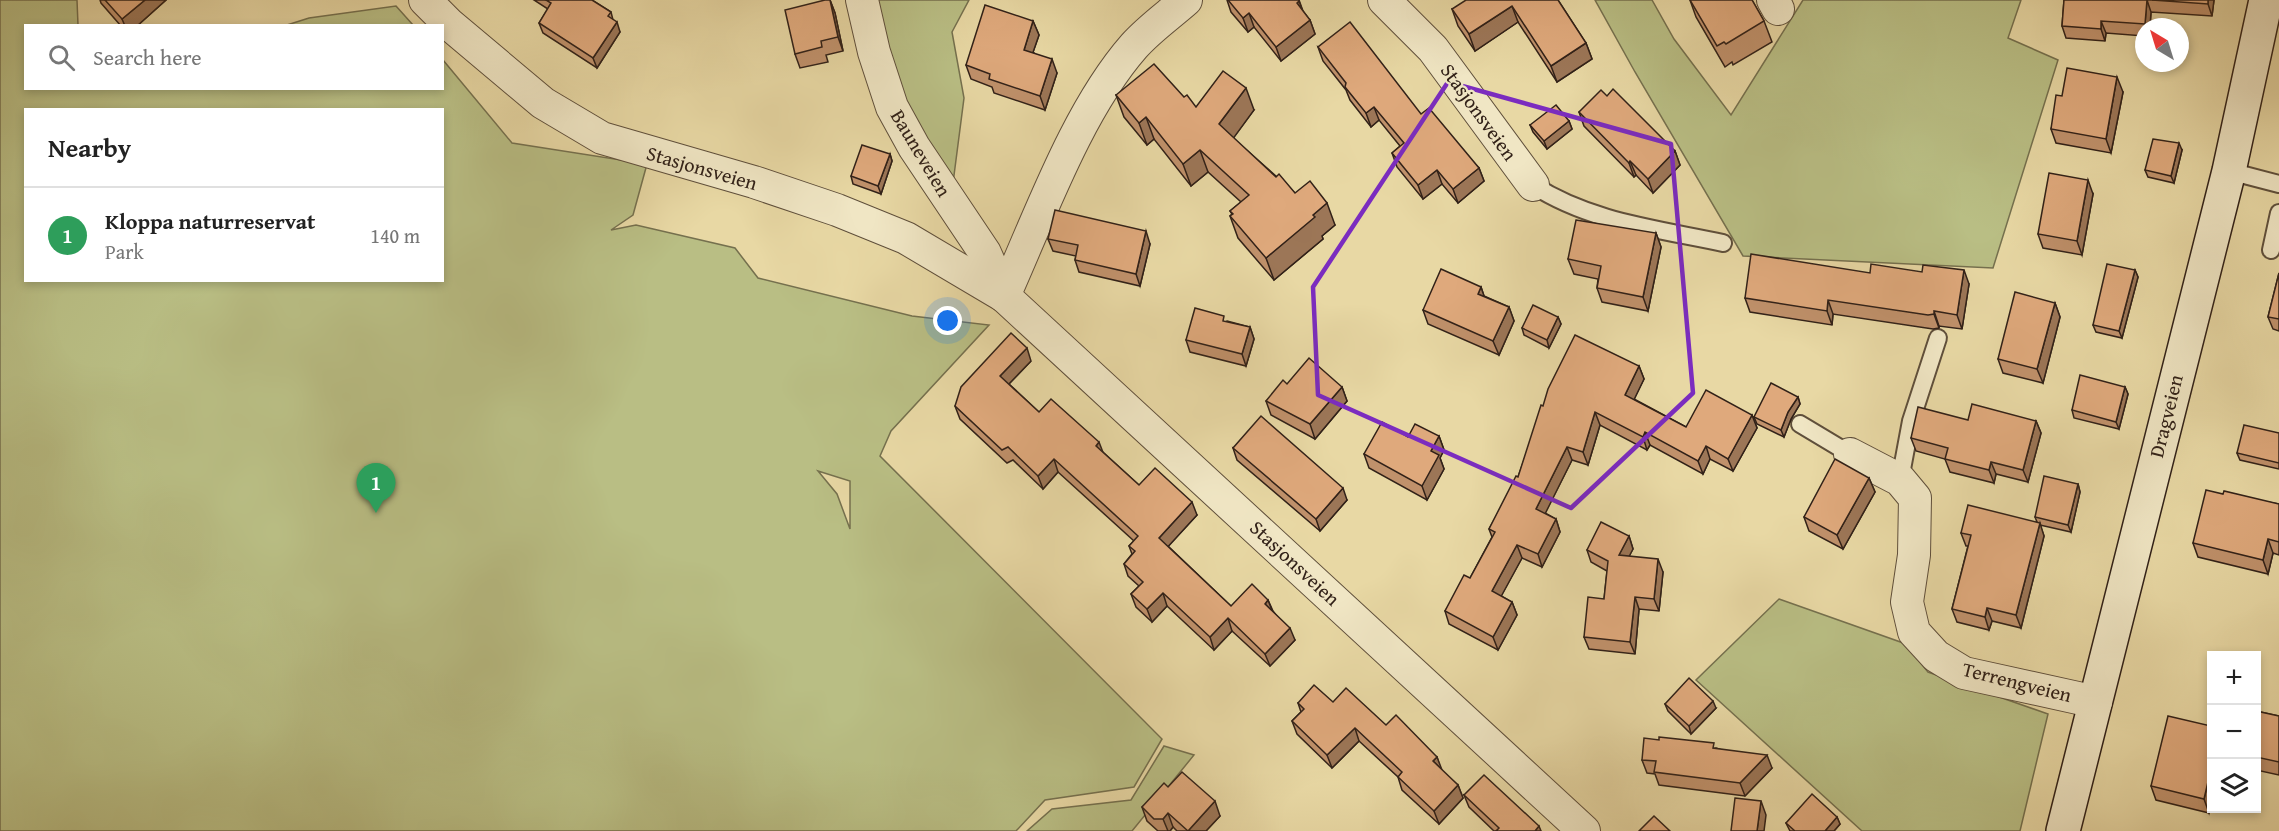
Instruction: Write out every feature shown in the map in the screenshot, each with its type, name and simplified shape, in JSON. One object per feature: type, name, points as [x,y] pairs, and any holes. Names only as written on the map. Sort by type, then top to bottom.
[{"type":"main road","name":"Dragveien","points":[[2063,831],[2229,171],[2266,0]]},
{"type":"street","name":"Stasjonsveien","points":[[425,0],[449,24],[543,103],[602,138],[754,182],[837,210],[906,238],[1004,296],[1584,831]]},
{"type":"street","name":"Bauneveien","points":[[862,0],[874,52],[892,108],[985,253],[1004,296]]},
{"type":"street","points":[[1004,296],[1065,159],[1102,87],[1135,45],[1186,0]]},
{"type":"street","name":"Stasjonsveien","points":[[1384,0],[1433,49],[1533,185]]},
{"type":"street","points":[[1850,454],[1900,480]]},
{"type":"street","name":"Terrengveien","points":[[1900,480],[1915,498],[1914,555],[1907,602],[1914,632],[1936,656],[1964,673],[2096,702]]},
{"type":"lane","points":[[2229,171],[2279,184]]},
{"type":"lane","name":"Stasjonsveien","points":[[1533,185],[1555,200],[1598,216],[1723,243]]},
{"type":"lane","points":[[2271,250],[2279,213]]},
{"type":"lane","points":[[1900,480],[1911,421],[1938,338]]},
{"type":"lane","points":[[1800,424],[1850,454]]},
{"type":"highlighted area","points":[[1448,82],[1671,144],[1693,393],[1571,508],[1318,395],[1313,287]]},
{"type":"green space","points":[[0,0],[77,0],[78,24],[24,24],[24,90],[444,90],[444,61],[512,143],[647,164],[633,215],[611,230],[636,225],[735,248],[758,278],[912,316],[989,325],[891,431],[880,456],[1162,739],[1134,787],[1045,800],[1016,831],[0,831]],"holes":[[[818,471],[850,481],[850,529],[837,494]]]},
{"type":"green space","points":[[878,0],[969,0],[952,32],[964,98],[953,183],[907,107],[883,44]]},
{"type":"green space","points":[[1595,0],[1652,0],[1674,39],[1731,115],[1803,0],[2021,0],[2008,38],[2058,60],[1993,268],[1743,256]]},
{"type":"green space","points":[[396,6],[412,24],[290,24],[309,18]]},
{"type":"green space","points":[[1779,599],[1906,644],[1928,672],[2048,714],[2020,831],[1862,831],[1696,680]]},
{"type":"green space","points":[[1164,746],[1194,755],[1132,831],[1027,831],[1052,809],[1131,800]]},
{"type":"building","points":[[105,0],[145,0],[122,19]]},
{"type":"building","points":[[546,0],[592,0],[611,12],[608,16],[617,22],[593,58],[539,23],[551,3]]},
{"type":"building","points":[[830,0],[838,37],[821,41],[822,47],[795,54],[785,10]]},
{"type":"building","points":[[1228,0],[1299,0],[1297,3],[1310,20],[1276,47],[1249,13],[1243,18]]},
{"type":"building","points":[[1466,0],[1558,0],[1586,43],[1551,66],[1512,6],[1469,34],[1452,9]]},
{"type":"building","points":[[1690,0],[1752,0],[1764,21],[1726,44],[1724,42],[1717,46]]},
{"type":"building","points":[[2064,0],[2147,0],[2146,18],[2135,18],[2135,23],[2101,21],[2101,29],[2062,26]]},
{"type":"building","points":[[2152,0],[2208,0],[2208,4]]},
{"type":"building","points":[[985,5],[1033,21],[1024,50],[1052,59],[1040,96],[989,79],[990,74],[966,65]]},
{"type":"building","points":[[1350,22],[1421,114],[1429,108],[1479,168],[1453,189],[1437,170],[1418,185],[1392,153],[1404,143],[1374,107],[1366,113],[1318,47]]},
{"type":"building","points":[[1154,64],[1184,97],[1187,95],[1196,107],[1223,71],[1246,88],[1219,124],[1276,177],[1279,174],[1295,193],[1310,181],[1327,203],[1313,215],[1315,217],[1266,258],[1230,216],[1233,214],[1230,211],[1249,195],[1200,150],[1183,164],[1146,117],[1139,123],[1116,95]]},
{"type":"building","points":[[2067,68],[2117,77],[2106,139],[2051,129],[2056,95],[2062,96]]},
{"type":"building","points":[[1613,89],[1675,151],[1648,179],[1579,112],[1601,90],[1607,96]]},
{"type":"building","points":[[1556,105],[1569,121],[1544,141],[1530,125]]},
{"type":"building","points":[[2153,139],[2179,143],[2171,176],[2145,170]]},
{"type":"building","points":[[862,145],[890,154],[878,186],[851,176]]},
{"type":"building","points":[[2049,173],[2088,180],[2077,241],[2038,234]]},
{"type":"building","points":[[1055,210],[1146,231],[1136,274],[1075,260],[1078,245],[1048,239]]},
{"type":"building","points":[[1576,220],[1656,233],[1643,297],[1597,288],[1601,266],[1568,259]]},
{"type":"building","points":[[1751,254],[1870,273],[1871,264],[1922,272],[1923,265],[1964,270],[1957,315],[1934,311],[1934,314],[1928,315],[1828,300],[1827,311],[1745,298]]},
{"type":"building","points":[[2107,264],[2135,270],[2119,331],[2093,325]]},
{"type":"building","points":[[1441,269],[1481,287],[1478,294],[1509,307],[1493,341],[1423,310]]},
{"type":"building","points":[[2279,273],[2279,319],[2268,317]]},
{"type":"building","points":[[2015,292],[2055,303],[2037,369],[1998,359]]},
{"type":"building","points":[[1533,305],[1558,317],[1547,340],[1522,328]]},
{"type":"building","points":[[1195,308],[1224,316],[1223,321],[1250,327],[1242,354],[1186,340]]},
{"type":"building","points":[[1011,333],[1027,348],[1000,376],[1039,412],[1051,399],[1099,442],[1096,446],[1139,485],[1155,468],[1192,502],[1159,538],[1231,606],[1252,584],[1268,600],[1265,604],[1290,628],[1265,654],[1228,618],[1210,637],[1163,593],[1147,609],[1131,594],[1143,582],[1124,564],[1135,551],[1129,546],[1138,536],[1054,459],[1038,476],[1008,447],[1002,450],[955,406],[961,387]]},
{"type":"building","points":[[1575,335],[1639,366],[1625,395],[1686,427],[1706,390],[1752,415],[1728,459],[1706,446],[1698,461],[1645,432],[1643,437],[1595,412],[1583,452],[1567,447],[1536,509],[1556,519],[1538,554],[1517,545],[1492,591],[1512,602],[1493,637],[1445,611],[1464,575],[1470,578],[1495,532],[1489,529],[1516,476],[1518,477],[1541,405],[1543,406],[1548,389]]},
{"type":"building","points":[[1309,358],[1342,387],[1310,424],[1266,401],[1283,380],[1287,384]]},
{"type":"building","points":[[2080,375],[2125,387],[2116,422],[2072,410]]},
{"type":"building","points":[[1771,383],[1798,397],[1788,412],[1781,430],[1754,417]]},
{"type":"building","points":[[1972,404],[2036,421],[2023,470],[1991,462],[1989,470],[1945,459],[1948,448],[1911,438],[1918,407],[1968,420]]},
{"type":"building","points":[[1261,416],[1343,488],[1316,519],[1233,448]]},
{"type":"building","points":[[1382,422],[1408,437],[1415,424],[1439,436],[1431,451],[1439,455],[1422,486],[1364,454]]},
{"type":"building","points":[[2244,425],[2279,433],[2279,463],[2237,453]]},
{"type":"building","points":[[1835,459],[1869,478],[1837,535],[1804,517]]},
{"type":"building","points":[[2044,476],[2078,484],[2068,525],[2035,517]]},
{"type":"building","points":[[2206,490],[2223,494],[2224,491],[2279,504],[2279,542],[2268,539],[2263,560],[2193,543]]},
{"type":"building","points":[[1968,505],[2040,523],[2016,615],[1987,608],[1985,617],[1952,609],[1971,535],[1961,533]]},
{"type":"building","points":[[1601,522],[1629,536],[1619,555],[1658,559],[1654,599],[1635,597],[1630,642],[1584,637],[1588,597],[1604,599],[1608,561],[1587,550]]},
{"type":"building","points":[[1689,678],[1713,701],[1689,726],[1665,704]]},
{"type":"building","points":[[1314,685],[1333,702],[1346,688],[1386,725],[1396,715],[1437,757],[1433,761],[1458,785],[1434,811],[1398,777],[1402,772],[1355,728],[1327,755],[1292,721],[1304,709],[1298,703]]},
{"type":"building","points":[[2261,712],[2279,716],[2279,762],[2261,758]]},
{"type":"building","points":[[2168,716],[2207,725],[2207,786],[2204,799],[2151,786]]},
{"type":"building","points":[[1659,737],[1714,743],[1713,748],[1767,755],[1740,783],[1654,772],[1656,761],[1642,760],[1644,738],[1659,740]]},
{"type":"building","points":[[1182,772],[1215,801],[1188,831],[1168,813],[1163,819],[1154,819],[1142,807],[1164,783],[1168,787]]},
{"type":"building","points":[[1484,775],[1539,826],[1535,831],[1496,831],[1499,828],[1464,795]]},
{"type":"building","points":[[1812,794],[1837,817],[1825,831],[1795,831],[1786,823]]},
{"type":"building","points":[[1735,798],[1761,801],[1757,831],[1731,831]]},
{"type":"building","points":[[1654,816],[1670,831],[1639,831]]},
{"type":"place","name":"Kloppa naturreservat","points":[[376,513]]}]
